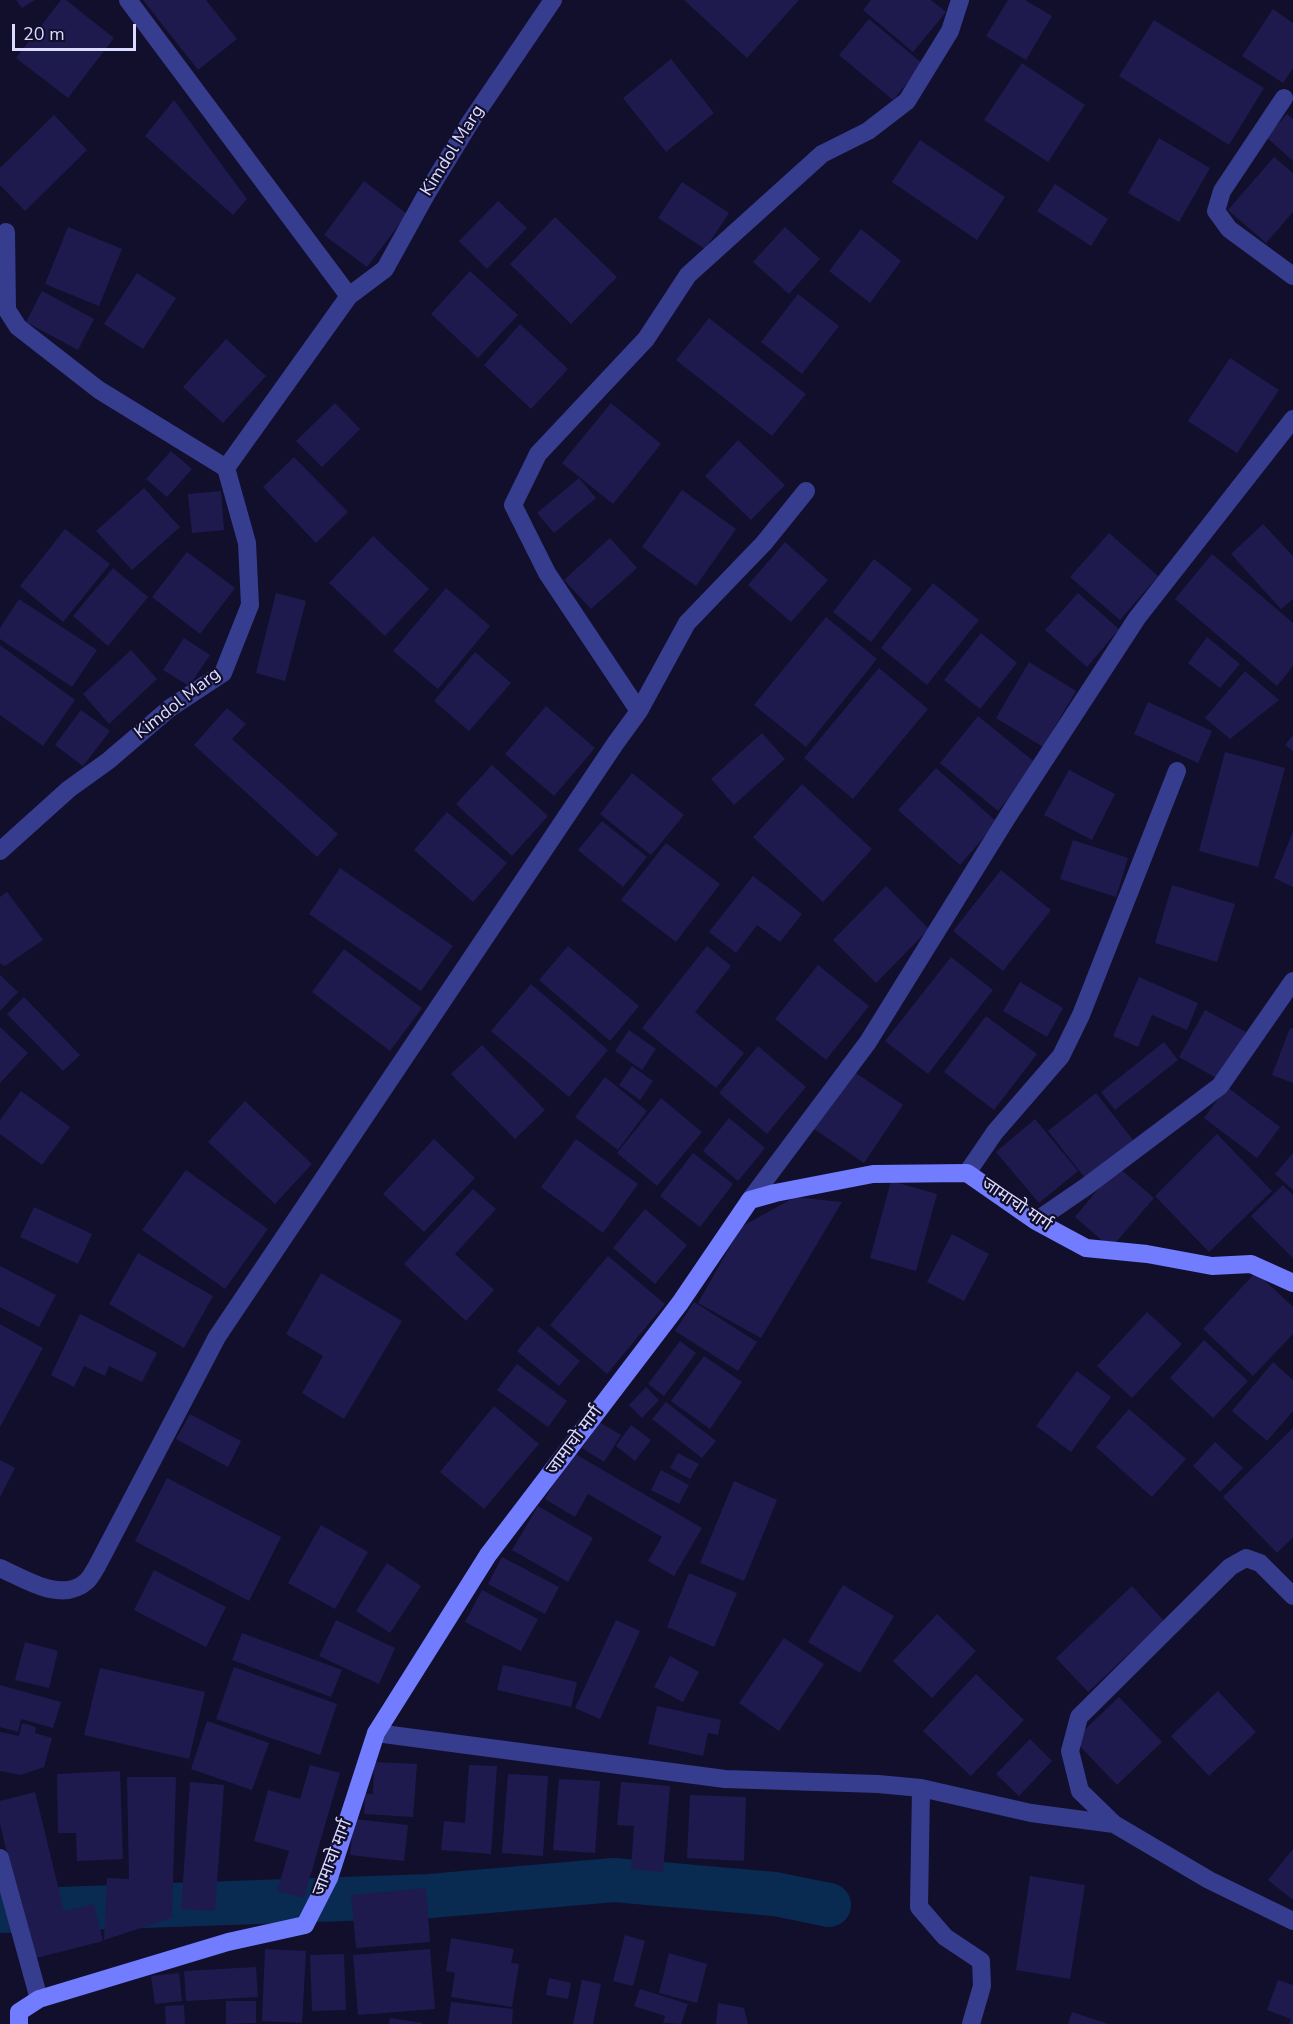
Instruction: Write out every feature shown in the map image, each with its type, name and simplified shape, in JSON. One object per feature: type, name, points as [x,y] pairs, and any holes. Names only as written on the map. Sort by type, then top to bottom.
[{"type":"street","points":[[128,0],[349,296]]},
{"type":"street","name":"Kimdol Marg","points":[[0,851],[69,789],[108,761],[170,708],[223,673],[250,605],[247,543],[226,468],[349,296],[386,269],[426,193],[471,121],[553,0]]},
{"type":"street","points":[[639,711],[548,573],[513,505],[538,454],[646,339],[688,275],[822,154],[868,131],[907,101],[950,31],[960,0]]},
{"type":"street","points":[[1284,98],[1222,190],[1216,211],[1229,229],[1293,276]]},
{"type":"street","points":[[6,232],[7,310],[18,327],[99,390],[226,468]]},
{"type":"street","points":[[750,1200],[868,1042],[1008,816],[1137,618],[1293,419]]},
{"type":"street","points":[[0,1568],[54,1591],[72,1590],[87,1581],[218,1337],[432,1014],[639,711],[687,623],[764,543],[806,491]]},
{"type":"street","points":[[967,1173],[995,1132],[1061,1056],[1081,1015],[1177,771]]},
{"type":"street","points":[[1036,1221],[1087,1186],[1220,1086],[1293,981]]},
{"type":"street","name":"जामाचो मार्ग","points":[[19,2024],[19,2012],[39,1999],[228,1942],[305,1924],[329,1878],[376,1733],[488,1555],[680,1303],[750,1200],[873,1174],[967,1173],[1036,1221],[1086,1248],[1147,1254],[1212,1266],[1251,1264],[1293,1283]]},
{"type":"street","points":[[1293,1596],[1260,1563],[1246,1558],[1230,1567],[1079,1717],[1070,1751],[1080,1791],[1114,1824],[1209,1880],[1293,1922]]},
{"type":"street","points":[[376,1733],[725,1779],[878,1784],[921,1788],[1030,1813],[1114,1824]]},
{"type":"street","points":[[921,1788],[919,1907],[945,1937],[981,1961],[982,1986],[971,2024]]},
{"type":"street","points":[[0,1858],[39,1999]]},
{"type":"building","points":[[16,0],[35,0],[22,8]]},
{"type":"building","points":[[61,0],[66,0],[114,38],[68,98],[16,58]]},
{"type":"building","points":[[143,0],[206,0],[237,39],[198,70]]},
{"type":"building","points":[[684,0],[799,0],[747,58]]},
{"type":"building","points":[[871,0],[931,0],[946,12],[913,52],[863,10]]},
{"type":"building","points":[[1008,0],[1025,0],[1052,16],[1026,60],[986,36]]},
{"type":"building","points":[[1273,9],[1293,23],[1293,68],[1283,83],[1242,56]]},
{"type":"building","points":[[869,19],[923,64],[893,100],[839,55]]},
{"type":"building","points":[[1154,20],[1264,88],[1229,145],[1119,76]]},
{"type":"building","points":[[671,59],[714,113],[666,152],[623,98]]},
{"type":"building","points":[[1022,63],[1085,105],[1048,162],[984,120]]},
{"type":"building","points":[[174,100],[247,199],[233,215],[145,136]]},
{"type":"building","points":[[1287,114],[1293,119],[1293,161],[1266,137]]},
{"type":"building","points":[[54,115],[87,150],[25,211],[0,185],[0,168]]},
{"type":"building","points":[[1159,138],[1210,168],[1179,222],[1128,193]]},
{"type":"building","points":[[920,140],[1005,197],[977,240],[892,182]]},
{"type":"building","points":[[1274,157],[1293,173],[1293,212],[1266,243],[1228,210]]},
{"type":"building","points":[[364,181],[407,214],[367,267],[324,235]]},
{"type":"building","points":[[682,182],[729,213],[705,249],[658,218]]},
{"type":"building","points":[[1055,184],[1108,219],[1091,246],[1037,211]]},
{"type":"building","points":[[498,201],[527,228],[487,269],[459,241]]},
{"type":"building","points":[[555,217],[617,277],[571,324],[510,264]]},
{"type":"building","points":[[68,227],[122,249],[99,306],[45,284]]},
{"type":"building","points":[[785,227],[820,259],[789,294],[753,262]]},
{"type":"building","points":[[861,229],[901,261],[870,303],[829,271]]},
{"type":"building","points":[[470,271],[518,315],[478,358],[431,314]]},
{"type":"building","points":[[137,273],[176,298],[143,349],[104,324]]},
{"type":"building","points":[[42,291],[94,319],[78,350],[26,322]]},
{"type":"building","points":[[798,294],[839,326],[802,374],[761,342]]},
{"type":"building","points":[[709,318],[806,394],[772,436],[676,360]]},
{"type":"building","points":[[520,324],[568,369],[531,409],[484,365]]},
{"type":"building","points":[[226,339],[266,376],[223,423],[183,387]]},
{"type":"building","points":[[1230,358],[1279,390],[1237,453],[1188,421]]},
{"type":"building","points":[[335,403],[360,429],[322,467],[296,441]]},
{"type":"building","points":[[611,403],[661,444],[613,504],[562,463]]},
{"type":"building","points":[[738,440],[785,485],[751,520],[705,476]]},
{"type":"building","points":[[171,451],[192,469],[167,497],[146,479]]},
{"type":"building","points":[[294,457],[348,512],[316,543],[263,487]]},
{"type":"building","points":[[579,478],[596,498],[554,533],[537,513]]},
{"type":"building","points":[[144,488],[180,527],[132,570],[96,531]]},
{"type":"building","points":[[682,490],[736,529],[696,586],[642,547]]},
{"type":"building","points":[[221,491],[224,530],[192,533],[188,494]]},
{"type":"building","points":[[1263,524],[1293,556],[1293,599],[1281,609],[1231,554]]},
{"type":"building","points":[[65,529],[110,564],[63,622],[20,586]]},
{"type":"building","points":[[1109,533],[1158,576],[1120,620],[1070,577]]},
{"type":"building","points":[[373,536],[429,589],[385,636],[329,583]]},
{"type":"building","points":[[610,538],[637,568],[591,609],[564,580]]},
{"type":"building","points":[[785,542],[828,580],[791,622],[748,585]]},
{"type":"building","points":[[187,552],[235,588],[200,634],[152,597]]},
{"type":"building","points":[[1212,554],[1293,623],[1293,666],[1277,686],[1175,599]]},
{"type":"building","points":[[874,559],[912,589],[871,642],[833,612]]},
{"type":"building","points":[[113,568],[148,597],[108,646],[73,616]]},
{"type":"building","points":[[933,583],[979,620],[927,685],[881,648]]},
{"type":"building","points":[[446,588],[490,626],[438,689],[393,651]]},
{"type":"building","points":[[276,593],[306,601],[285,681],[256,673]]},
{"type":"building","points":[[1078,593],[1119,629],[1087,667],[1045,630]]},
{"type":"building","points":[[19,599],[97,650],[72,687],[0,639],[0,628]]},
{"type":"building","points":[[826,617],[877,659],[806,747],[754,705]]},
{"type":"building","points":[[981,633],[1017,663],[980,709],[944,680]]},
{"type":"building","points":[[1207,637],[1240,664],[1220,688],[1188,663]]},
{"type":"building","points":[[184,638],[210,655],[189,686],[163,670]]},
{"type":"building","points":[[0,645],[75,700],[43,746],[0,715]]},
{"type":"building","points":[[131,650],[157,679],[109,724],[83,694]]},
{"type":"building","points":[[475,652],[511,683],[469,731],[434,701]]},
{"type":"building","points":[[1029,662],[1076,691],[1043,747],[996,718]]},
{"type":"building","points":[[879,668],[928,709],[853,799],[804,758]]},
{"type":"building","points":[[1245,671],[1279,700],[1230,739],[1205,718]]},
{"type":"building","points":[[1148,702],[1212,731],[1198,763],[1134,734]]},
{"type":"building","points":[[546,706],[595,748],[554,796],[505,754]]},
{"type":"building","points":[[227,708],[246,724],[232,739],[338,834],[317,857],[194,745]]},
{"type":"building","points":[[81,710],[110,731],[83,766],[55,745]]},
{"type":"building","points":[[978,716],[1037,764],[998,811],[940,763]]},
{"type":"building","points":[[762,733],[785,759],[734,805],[711,779]]},
{"type":"building","points":[[1293,735],[1293,751],[1285,745]]},
{"type":"building","points":[[1225,752],[1285,768],[1258,867],[1199,851]]},
{"type":"building","points":[[492,765],[548,816],[512,856],[456,804]]},
{"type":"building","points":[[936,768],[997,822],[960,865],[898,810]]},
{"type":"building","points":[[1069,770],[1115,794],[1092,840],[1044,815]]},
{"type":"building","points":[[632,773],[684,815],[651,855],[600,814]]},
{"type":"building","points":[[802,784],[872,849],[823,902],[753,837]]},
{"type":"building","points":[[447,812],[507,863],[473,902],[414,850]]},
{"type":"building","points":[[602,821],[647,857],[623,887],[578,850]]},
{"type":"building","points":[[1293,832],[1293,887],[1274,878]]},
{"type":"building","points":[[1073,840],[1128,858],[1116,897],[1060,879]]},
{"type":"building","points":[[666,843],[720,884],[676,942],[621,900]]},
{"type":"building","points":[[340,868],[453,946],[421,991],[309,914]]},
{"type":"building","points":[[1001,870],[1051,910],[1003,971],[953,931]]},
{"type":"building","points":[[753,876],[802,914],[780,942],[757,925],[736,953],[709,932]]},
{"type":"building","points":[[1172,885],[1235,904],[1217,962],[1155,943]]},
{"type":"building","points":[[886,886],[929,929],[876,983],[833,940]]},
{"type":"building","points":[[7,892],[43,940],[5,966],[0,963],[0,897]]},
{"type":"building","points":[[568,946],[639,1006],[610,1041],[539,980]]},
{"type":"building","points":[[707,946],[731,966],[695,1012],[744,1053],[716,1088],[642,1028]]},
{"type":"building","points":[[344,949],[422,1008],[390,1051],[312,992]]},
{"type":"building","points":[[951,957],[993,990],[928,1074],[885,1041]]},
{"type":"building","points":[[818,965],[869,1006],[826,1060],[775,1019]]},
{"type":"building","points":[[0,975],[18,992],[0,1011]]},
{"type":"building","points":[[1139,977],[1198,1003],[1187,1030],[1152,1015],[1138,1047],[1113,1036]]},
{"type":"building","points":[[1020,982],[1063,1008],[1047,1037],[1003,1011]]},
{"type":"building","points":[[531,984],[608,1050],[569,1097],[491,1031]]},
{"type":"building","points":[[24,997],[80,1055],[63,1071],[7,1014]]},
{"type":"building","points":[[1205,1010],[1246,1032],[1220,1080],[1179,1057]]},
{"type":"building","points":[[986,1016],[1037,1054],[994,1110],[944,1072]]},
{"type":"building","points":[[0,1027],[28,1053],[0,1083]]},
{"type":"building","points":[[1290,1028],[1293,1029],[1293,1083],[1272,1075]]},
{"type":"building","points":[[629,1030],[656,1049],[642,1070],[615,1051]]},
{"type":"building","points":[[1164,1042],[1178,1060],[1115,1110],[1101,1092]]},
{"type":"building","points":[[482,1045],[545,1110],[515,1139],[451,1074]]},
{"type":"building","points":[[758,1046],[806,1087],[767,1134],[719,1093]]},
{"type":"building","points":[[632,1066],[653,1081],[640,1100],[619,1085]]},
{"type":"building","points":[[853,1071],[903,1105],[864,1163],[814,1129]]},
{"type":"building","points":[[605,1077],[647,1111],[618,1150],[575,1117]]},
{"type":"building","points":[[1227,1087],[1280,1127],[1257,1158],[1204,1118]]},
{"type":"building","points":[[21,1091],[70,1127],[42,1165],[0,1134],[0,1120]]},
{"type":"building","points":[[1096,1093],[1133,1140],[1085,1178],[1048,1131]]},
{"type":"building","points":[[661,1098],[702,1132],[657,1186],[617,1153]]},
{"type":"building","points":[[245,1101],[312,1164],[275,1204],[208,1142]]},
{"type":"building","points":[[729,1118],[765,1148],[738,1181],[703,1151]]},
{"type":"building","points":[[1035,1119],[1078,1171],[1039,1203],[996,1152]]},
{"type":"building","points":[[1217,1134],[1272,1191],[1209,1252],[1155,1196]]},
{"type":"building","points":[[434,1139],[475,1178],[424,1232],[383,1194]]},
{"type":"building","points":[[576,1139],[638,1184],[603,1233],[541,1187]]},
{"type":"building","points":[[693,1153],[733,1184],[700,1227],[660,1196]]},
{"type":"building","points":[[1293,1153],[1293,1190],[1275,1174]]},
{"type":"building","points":[[1117,1166],[1154,1198],[1111,1248],[1075,1217]]},
{"type":"building","points":[[186,1170],[268,1229],[225,1289],[142,1230]]},
{"type":"building","points":[[891,1181],[937,1194],[916,1271],[870,1258]]},
{"type":"building","points":[[1283,1185],[1293,1195],[1293,1258],[1251,1216]]},
{"type":"building","points":[[473,1189],[496,1209],[455,1254],[494,1290],[466,1321],[404,1264]]},
{"type":"building","points":[[795,1197],[842,1202],[761,1338],[698,1303],[741,1227]]},
{"type":"building","points":[[34,1207],[92,1234],[78,1264],[20,1237]]},
{"type":"building","points":[[645,1209],[687,1245],[655,1284],[613,1248]]},
{"type":"building","points":[[952,1234],[989,1254],[964,1301],[927,1282]]},
{"type":"building","points":[[138,1253],[213,1296],[184,1348],[109,1304]]},
{"type":"building","points":[[608,1256],[665,1304],[607,1374],[550,1325]]},
{"type":"building","points":[[0,1266],[56,1295],[39,1327],[0,1307]]},
{"type":"building","points":[[1256,1272],[1293,1307],[1293,1334],[1253,1376],[1203,1329]]},
{"type":"building","points":[[321,1273],[402,1321],[344,1419],[302,1393],[323,1356],[286,1334]]},
{"type":"building","points":[[694,1302],[757,1342],[738,1371],[675,1331]]},
{"type":"building","points":[[1147,1312],[1182,1344],[1132,1398],[1097,1366]]},
{"type":"building","points":[[80,1314],[157,1353],[142,1382],[109,1366],[105,1376],[84,1366],[74,1387],[51,1375]]},
{"type":"building","points":[[0,1324],[43,1348],[0,1427]]},
{"type":"building","points":[[538,1326],[580,1361],[559,1386],[517,1351]]},
{"type":"building","points":[[1204,1340],[1248,1381],[1213,1418],[1170,1378]]},
{"type":"building","points":[[680,1341],[696,1353],[664,1396],[648,1384]]},
{"type":"building","points":[[704,1356],[742,1382],[710,1429],[671,1401]]},
{"type":"building","points":[[1273,1362],[1293,1380],[1293,1411],[1267,1441],[1232,1411]]},
{"type":"building","points":[[517,1364],[567,1401],[548,1427],[497,1390]]},
{"type":"building","points":[[1077,1371],[1111,1397],[1071,1452],[1036,1426]]},
{"type":"building","points":[[646,1387],[659,1400],[642,1418],[629,1405]]},
{"type":"building","points":[[666,1402],[716,1441],[702,1458],[652,1419]]},
{"type":"building","points":[[494,1406],[539,1444],[484,1509],[440,1472]]},
{"type":"building","points":[[1129,1409],[1186,1459],[1152,1497],[1096,1447]]},
{"type":"building","points":[[190,1414],[241,1441],[228,1467],[176,1439]]},
{"type":"building","points":[[599,1422],[621,1435],[604,1462],[582,1448]]},
{"type":"building","points":[[631,1425],[651,1440],[635,1461],[616,1446]]},
{"type":"building","points":[[1293,1428],[1293,1537],[1277,1553],[1223,1497]]},
{"type":"building","points":[[1215,1442],[1243,1468],[1220,1492],[1193,1466]]},
{"type":"building","points":[[572,1452],[702,1528],[674,1576],[648,1561],[662,1537],[588,1494],[575,1517],[545,1499]]},
{"type":"building","points":[[678,1453],[699,1464],[690,1479],[670,1468]]},
{"type":"building","points":[[0,1460],[15,1468],[0,1497]]},
{"type":"building","points":[[661,1470],[689,1485],[679,1504],[651,1490]]},
{"type":"building","points":[[167,1478],[281,1537],[249,1601],[135,1541]]},
{"type":"building","points":[[734,1481],[777,1500],[744,1581],[700,1563]]},
{"type":"building","points":[[538,1506],[593,1538],[568,1582],[512,1550]]},
{"type":"building","points":[[321,1525],[368,1552],[335,1609],[288,1583]]},
{"type":"building","points":[[502,1557],[559,1587],[545,1614],[488,1584]]},
{"type":"building","points":[[387,1563],[421,1586],[390,1633],[356,1611]]},
{"type":"building","points":[[154,1570],[226,1607],[206,1647],[134,1610]]},
{"type":"building","points":[[689,1573],[737,1593],[714,1647],[667,1627]]},
{"type":"building","points":[[843,1585],[894,1616],[860,1673],[808,1642]]},
{"type":"building","points":[[1132,1586],[1164,1621],[1088,1692],[1056,1658]]},
{"type":"building","points":[[482,1590],[538,1619],[521,1651],[465,1622]]},
{"type":"building","points":[[937,1614],[976,1651],[932,1698],[893,1661]]},
{"type":"building","points":[[336,1620],[395,1648],[379,1684],[319,1656]]},
{"type":"building","points":[[616,1620],[640,1631],[600,1719],[575,1708]]},
{"type":"building","points":[[242,1633],[342,1670],[331,1697],[232,1660]]},
{"type":"building","points":[[784,1638],[824,1664],[779,1731],[739,1703]]},
{"type":"building","points":[[25,1642],[58,1651],[49,1688],[15,1680]]},
{"type":"building","points":[[670,1656],[699,1672],[683,1702],[654,1687]]},
{"type":"building","points":[[503,1665],[577,1682],[571,1707],[497,1690]]},
{"type":"building","points":[[234,1667],[337,1704],[320,1755],[216,1719]]},
{"type":"building","points":[[100,1668],[205,1692],[189,1759],[84,1735]]},
{"type":"building","points":[[976,1674],[1024,1720],[971,1776],[923,1731]]},
{"type":"building","points":[[0,1685],[61,1702],[53,1728],[21,1719],[18,1732],[0,1727]]},
{"type":"building","points":[[1218,1691],[1256,1732],[1209,1776],[1171,1736]]},
{"type":"building","points":[[1119,1697],[1162,1742],[1117,1785],[1074,1740]]},
{"type":"building","points":[[657,1706],[721,1720],[718,1735],[708,1733],[703,1756],[648,1744]]},
{"type":"building","points":[[207,1721],[269,1743],[252,1790],[191,1769]]},
{"type":"building","points":[[22,1723],[36,1727],[35,1733],[52,1738],[44,1767],[21,1775],[0,1771],[0,1732],[19,1736]]},
{"type":"building","points":[[1030,1739],[1052,1761],[1019,1796],[996,1774]]},
{"type":"building","points":[[374,1762],[417,1764],[413,1817],[364,1814],[365,1794],[373,1794]]},
{"type":"building","points":[[310,1765],[340,1773],[304,1898],[277,1891],[289,1851],[254,1841],[268,1790],[300,1799]]},
{"type":"building","points":[[469,1765],[497,1766],[491,1854],[441,1850],[444,1821],[465,1823]]},
{"type":"building","points":[[120,1771],[123,1859],[77,1861],[76,1833],[58,1833],[57,1774]]},
{"type":"building","points":[[508,1774],[548,1776],[543,1856],[502,1853]]},
{"type":"building","points":[[127,1777],[176,1777],[172,1918],[104,1940],[107,1878],[129,1879]]},
{"type":"building","points":[[559,1779],[600,1781],[595,1853],[553,1850]]},
{"type":"building","points":[[190,1782],[224,1785],[215,1911],[181,1909]]},
{"type":"building","points":[[621,1782],[670,1786],[663,1872],[631,1869],[634,1826],[617,1825]]},
{"type":"building","points":[[35,1792],[64,1911],[94,1904],[103,1941],[32,1959],[0,1824],[0,1801]]},
{"type":"building","points":[[690,1795],[746,1797],[744,1861],[687,1858]]},
{"type":"building","points":[[354,1819],[408,1825],[404,1861],[350,1855]]},
{"type":"building","points":[[1293,1849],[1293,1900],[1268,1880]]},
{"type":"building","points":[[1030,1876],[1085,1885],[1070,1979],[1016,1970]]},
{"type":"building","points":[[426,1888],[430,1942],[356,1948],[351,1895]]},
{"type":"building","points":[[625,1935],[645,1941],[633,1986],[613,1981]]},
{"type":"building","points":[[451,1938],[514,1949],[511,1963],[519,1964],[512,2007],[451,1997],[455,1973],[446,1971]]},
{"type":"building","points":[[265,1949],[306,1951],[302,2023],[262,2021]]},
{"type":"building","points":[[430,1949],[435,2009],[358,2015],[353,1955]]},
{"type":"building","points":[[669,1953],[707,1964],[697,2003],[659,1993]]},
{"type":"building","points":[[344,1954],[346,2010],[312,2011],[310,1955]]},
{"type":"building","points":[[256,1967],[258,1997],[186,2001],[184,1971]]},
{"type":"building","points":[[179,1973],[182,2001],[155,2004],[151,1976]]},
{"type":"building","points":[[549,1978],[571,1983],[568,1999],[546,1995]]},
{"type":"building","points":[[582,1980],[601,1984],[593,2024],[573,2024]]},
{"type":"building","points":[[1278,1980],[1293,1985],[1293,2024],[1289,2024],[1291,2019],[1267,2010]]},
{"type":"building","points":[[640,1989],[688,2004],[681,2024],[663,2023],[665,2016],[634,2006]]},
{"type":"building","points":[[226,2001],[256,2001],[256,2023],[226,2024]]},
{"type":"building","points":[[451,2002],[513,2009],[512,2024],[448,2024]]},
{"type":"building","points":[[718,2003],[744,2008],[748,2024],[716,2024]]},
{"type":"building","points":[[184,2005],[185,2024],[166,2024],[165,2006]]},
{"type":"building","points":[[1072,2012],[1108,2024],[1068,2024]]},
{"type":"building","points":[[390,2018],[422,2023],[422,2024],[389,2024]]},
{"type":"waterway","points":[[0,1911],[430,1896],[614,1880],[775,1894],[829,1905]]}]
